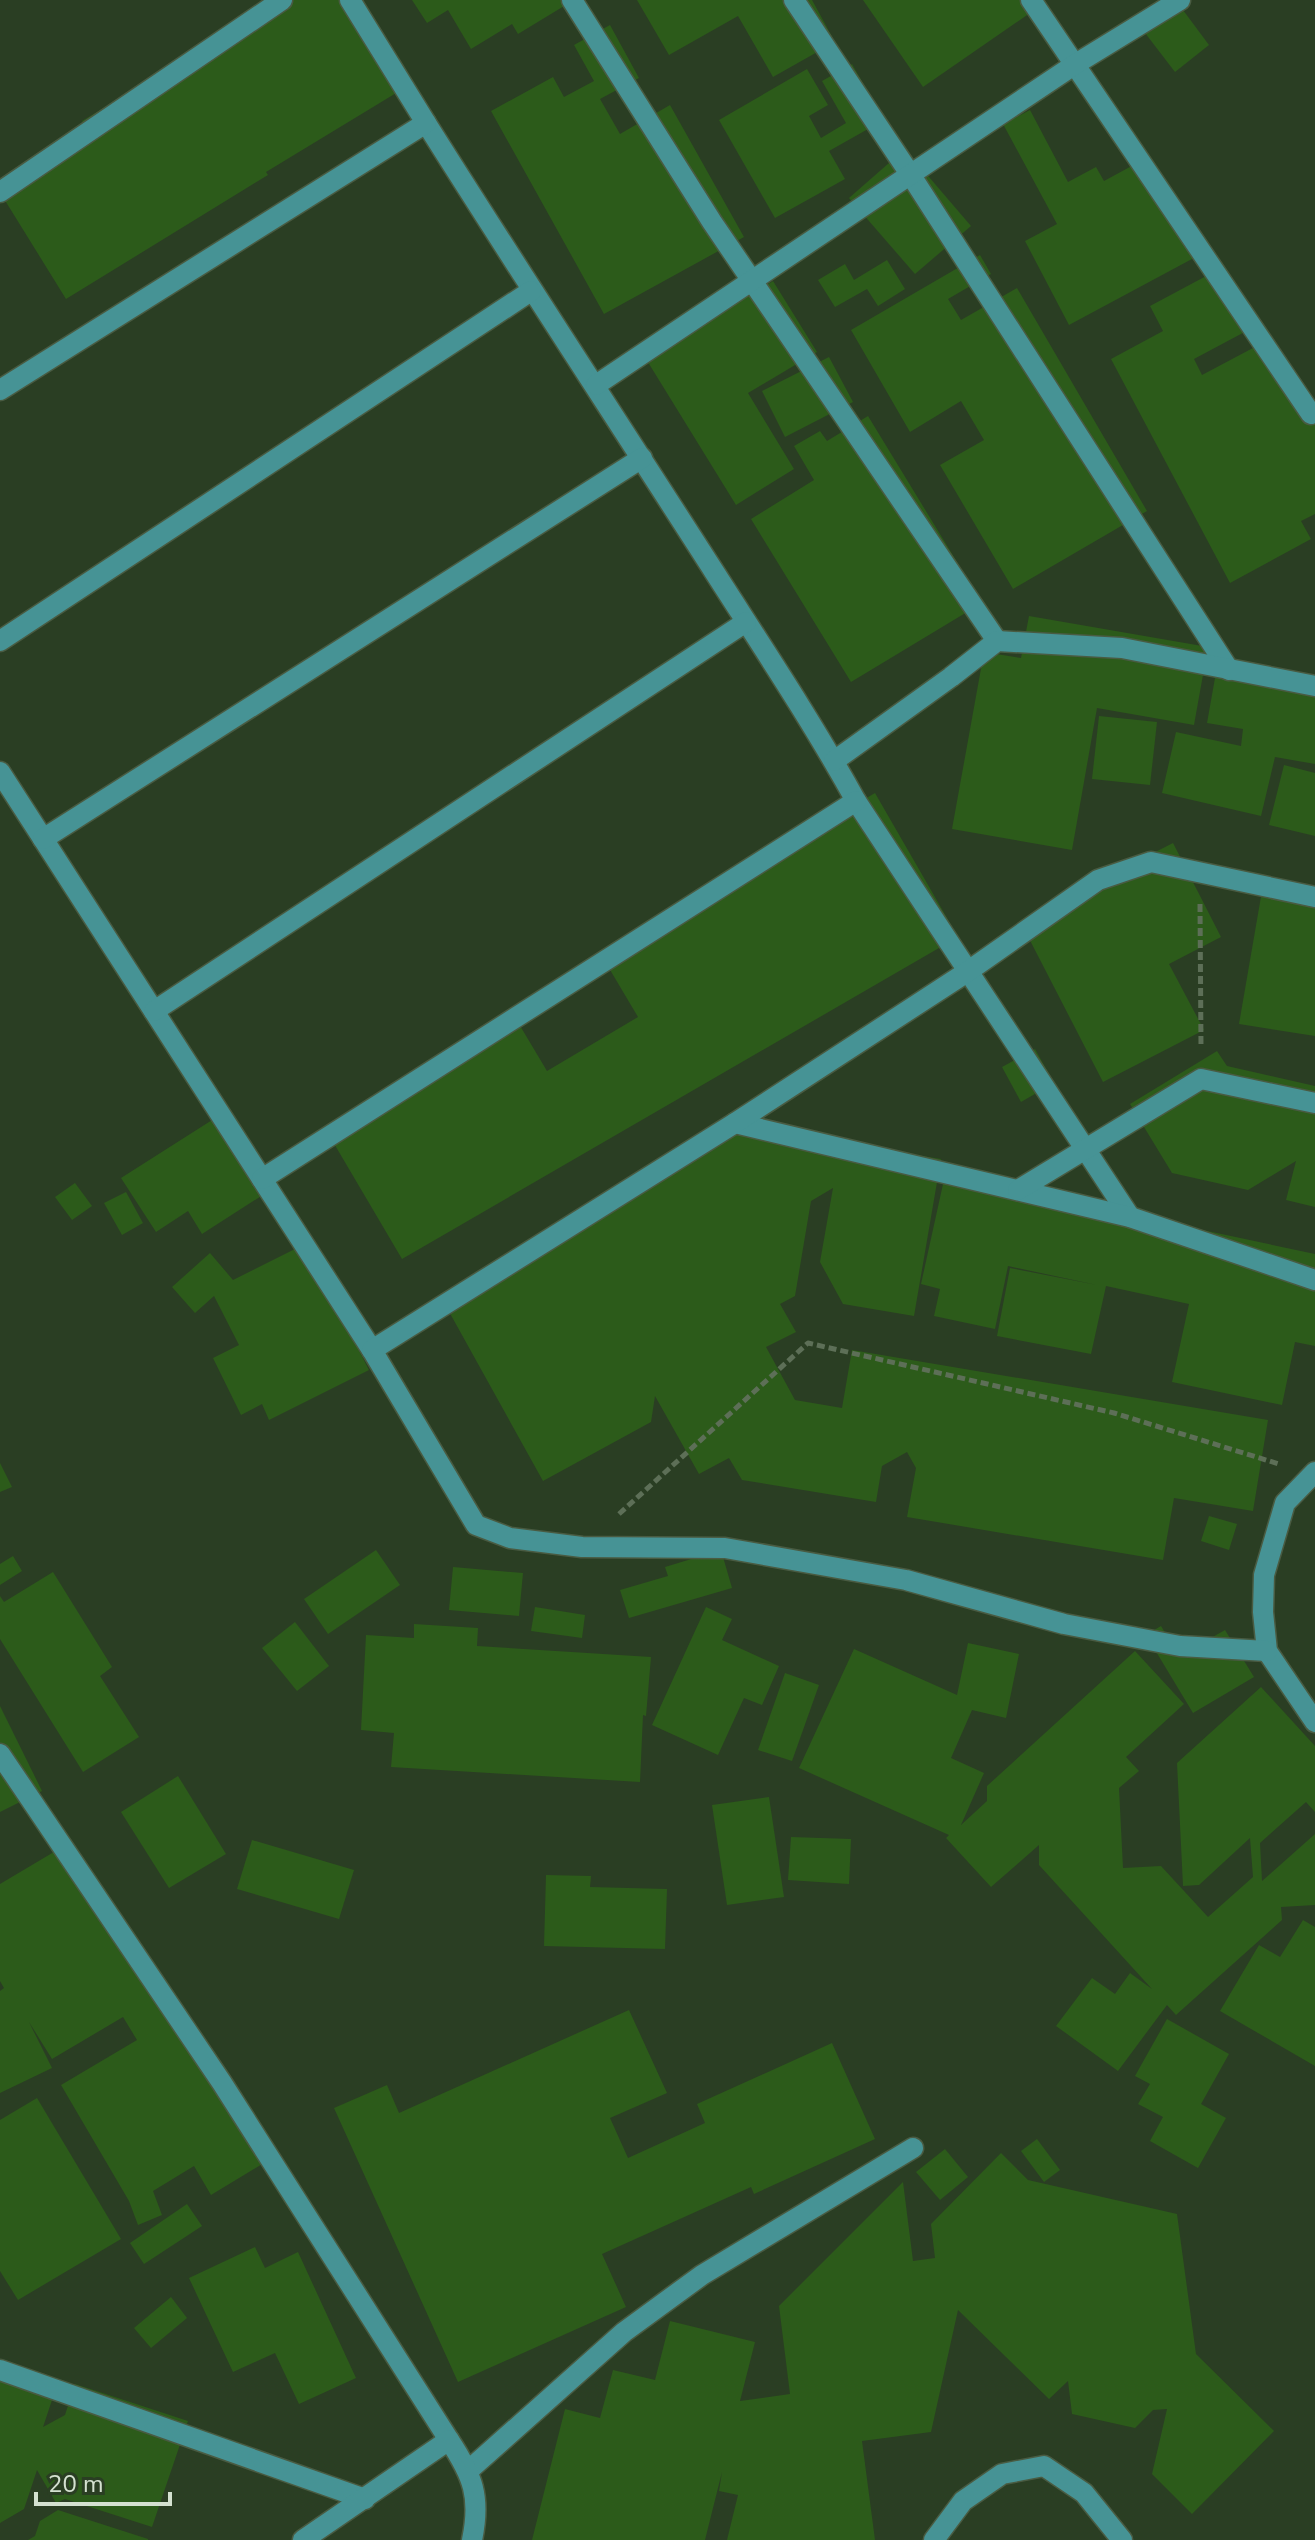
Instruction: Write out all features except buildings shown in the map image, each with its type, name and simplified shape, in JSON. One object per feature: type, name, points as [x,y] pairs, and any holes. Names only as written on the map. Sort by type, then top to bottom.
[{"type":"street","points":[[0,192],[282,0]]},
{"type":"street","points":[[350,0],[531,291],[596,385],[834,761],[856,801],[1130,1217]]},
{"type":"street","points":[[572,0],[752,282],[997,641]]},
{"type":"street","points":[[794,0],[910,174],[1229,670]]},
{"type":"street","points":[[1031,0],[1314,415]]},
{"type":"street","points":[[596,385],[1074,65],[1180,0]]},
{"type":"street","points":[[0,390],[426,123]]},
{"type":"street","points":[[0,641],[531,291]]},
{"type":"street","points":[[43,839],[642,458]]},
{"type":"street","points":[[154,1011],[746,622]]},
{"type":"street","points":[[834,761],[997,641],[1122,648],[1315,686]]},
{"type":"street","points":[[0,772],[372,1350],[476,1525],[510,1538],[582,1547],[725,1548],[906,1580],[1064,1624],[1180,1646],[1267,1651]]},
{"type":"street","points":[[262,1179],[856,801]]},
{"type":"street","points":[[372,1350],[735,1123],[967,972],[1098,880],[1151,862],[1315,897]]},
{"type":"street","points":[[1018,1190],[1201,1079],[1315,1103]]},
{"type":"street","points":[[735,1123],[1130,1217],[1315,1280]]},
{"type":"street","points":[[1313,1473],[1285,1503],[1264,1575],[1263,1612],[1267,1651],[1315,1722]]},
{"type":"street","points":[[0,1754],[207,2059],[469,2470],[477,2500],[472,2540]]},
{"type":"street","points":[[469,2470],[624,2332],[691,2283],[913,2148]]},
{"type":"street","points":[[0,2370],[365,2499]]},
{"type":"street","points":[[303,2540],[449,2440]]},
{"type":"street","points":[[934,2540],[963,2501],[1002,2474],[1044,2466],[1084,2493],[1122,2540]]},
{"type":"path","points":[[1200,871],[1201,1079]]},
{"type":"path","points":[[582,1547],[808,1343],[1114,1413],[1313,1473]]}]
